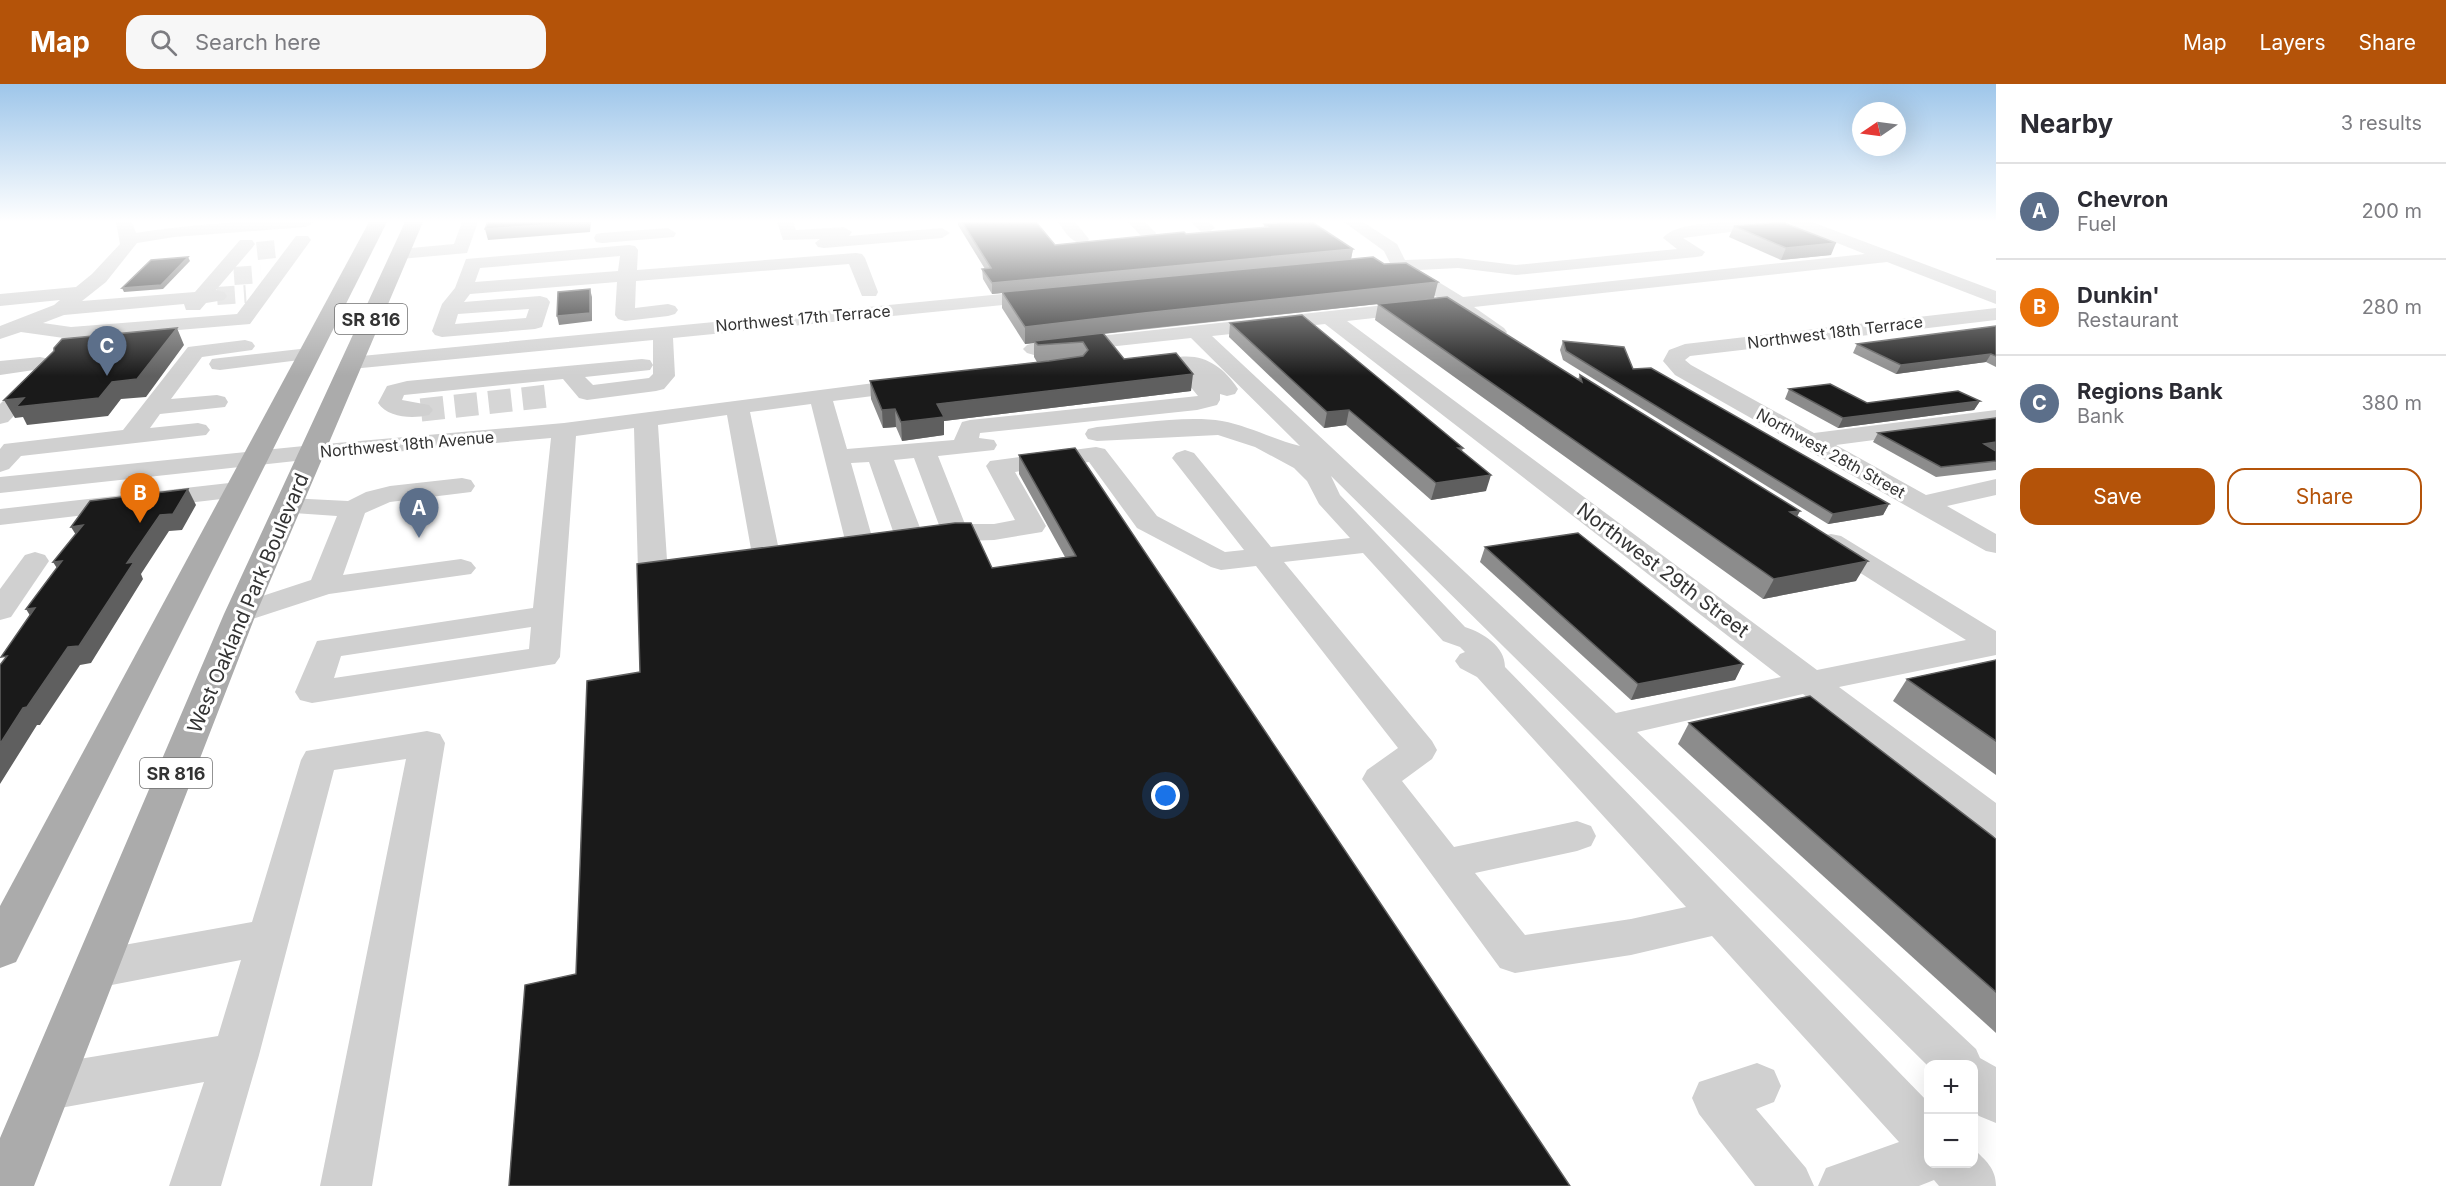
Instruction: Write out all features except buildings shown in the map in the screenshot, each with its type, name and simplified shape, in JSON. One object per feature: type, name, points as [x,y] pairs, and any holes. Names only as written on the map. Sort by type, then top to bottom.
[{"type":"main road","name":"SR 816","points":[[0,949],[351,273]]},
{"type":"main road","name":"West Oakland Park Boulevard","points":[[7,1186],[240,615],[391,273]]},
{"type":"main road","points":[[309,354],[319,361],[351,363]]},
{"type":"street","points":[[61,309],[103,273]]},
{"type":"street","points":[[0,333],[61,309],[234,273]]},
{"type":"street","points":[[176,325],[243,273]]},
{"type":"street","points":[[21,326],[71,333],[243,320],[246,273]]},
{"type":"street","points":[[450,309],[464,289],[469,273]]},
{"type":"street","points":[[628,273],[625,315],[683,308]]},
{"type":"street","points":[[558,395],[647,387],[660,382],[664,375],[674,331],[686,314],[671,297],[669,273]]},
{"type":"street","points":[[669,282],[723,273]]},
{"type":"street","points":[[852,273],[862,275]]},
{"type":"street","points":[[1411,273],[1460,303],[1469,314],[1520,346]]},
{"type":"street","points":[[1034,349],[1192,346],[1330,318],[1734,273]]},
{"type":"street","points":[[1930,273],[1996,298]]},
{"type":"street","points":[[464,289],[862,275]]},
{"type":"street","points":[[845,294],[862,275]]},
{"type":"street","points":[[862,275],[876,312]]},
{"type":"street","points":[[567,296],[627,283]]},
{"type":"street","points":[[0,300],[79,293]]},
{"type":"street","name":"Northwest 17th Terrace","points":[[351,363],[1060,294]]},
{"type":"street","points":[[966,303],[976,324]]},
{"type":"street","name":"Northwest 18th Terrace","points":[[1676,354],[1685,350],[1996,314]]},
{"type":"street","name":"Northwest 29th Street","points":[[1330,318],[1996,823]]},
{"type":"street","points":[[760,322],[764,344]]},
{"type":"street","points":[[130,437],[195,351],[245,346]]},
{"type":"street","points":[[1088,364],[1179,355],[1192,346]]},
{"type":"street","points":[[964,447],[970,427],[1209,400],[1209,394],[1182,363],[1192,346]]},
{"type":"street","points":[[1192,346],[1197,361],[1319,478],[1329,498]]},
{"type":"street","points":[[1192,346],[1608,727],[1954,1060]]},
{"type":"street","points":[[477,381],[486,349]]},
{"type":"street","points":[[178,376],[309,354]]},
{"type":"street","name":"Northwest 28th Street","points":[[1676,354],[1674,361],[1683,370],[1996,546]]},
{"type":"street","points":[[0,368],[40,363],[51,366],[0,417]]},
{"type":"street","points":[[421,410],[404,410],[389,403],[395,391],[407,388],[642,365]]},
{"type":"street","points":[[569,373],[587,393]]},
{"type":"street","points":[[178,376],[233,378]]},
{"type":"street","name":"Northwest 18th Avenue","points":[[0,485],[246,475],[314,452],[564,430],[935,382]]},
{"type":"street","points":[[819,396],[837,457],[848,545],[955,532],[994,532],[1032,526],[999,466],[1096,454],[1148,522],[1221,561],[1369,544]]},
{"type":"street","points":[[153,408],[217,402]]},
{"type":"street","points":[[646,419],[653,571],[778,553],[737,406]]},
{"type":"street","points":[[1195,428],[1242,411]]},
{"type":"street","points":[[1812,441],[1996,417]]},
{"type":"street","points":[[1195,428],[1266,456],[1306,479],[1329,498],[1454,634],[1454,644],[1472,662],[1489,670],[1924,1132]]},
{"type":"street","points":[[837,457],[1100,434],[1220,428],[1264,442],[1302,462]]},
{"type":"street","points":[[4,455],[198,430]]},
{"type":"street","points":[[547,615],[328,648],[312,692],[544,657],[564,430]]},
{"type":"street","points":[[923,450],[955,532]]},
{"type":"street","points":[[879,454],[909,537]]},
{"type":"street","points":[[1185,458],[1419,750],[1380,779],[1515,955],[1631,937],[1721,917]]},
{"type":"street","points":[[0,517],[78,508],[246,475]]},
{"type":"street","points":[[324,586],[353,509],[360,503],[377,497],[462,486]]},
{"type":"street","points":[[1923,504],[1996,487]]},
{"type":"street","points":[[288,506],[353,509]]},
{"type":"street","points":[[0,539],[60,532],[78,508]]},
{"type":"street","points":[[1813,530],[1996,645]]},
{"type":"street","points":[[0,611],[35,561]]},
{"type":"street","points":[[240,615],[305,590],[461,568]]},
{"type":"street","points":[[1608,727],[1810,682],[1996,645]]},
{"type":"street","points":[[195,1186],[236,1055],[319,760],[427,742],[346,1186]]},
{"type":"street","points":[[1446,864],[1577,836]]},
{"type":"street","points":[[96,969],[269,938]]},
{"type":"street","points":[[49,1087],[236,1055]]},
{"type":"street","points":[[1978,1082],[1996,1100]]},
{"type":"street","points":[[1757,1086],[1716,1098],[1788,1186]]},
{"type":"street","points":[[1844,1186],[1924,1160]]},
{"type":"street","points":[[1957,1168],[1974,1186]]},
{"type":"tunnel","points":[[234,276],[261,274]]},
{"type":"tunnel","points":[[217,296],[246,294]]},
{"type":"tunnel","points":[[421,410],[548,396]]},
{"type":"place","name":"Regions Bank","points":[[107,376]]},
{"type":"place","name":"Dunkin'","points":[[140,523]]},
{"type":"place","name":"Chevron","points":[[419,538]]}]
